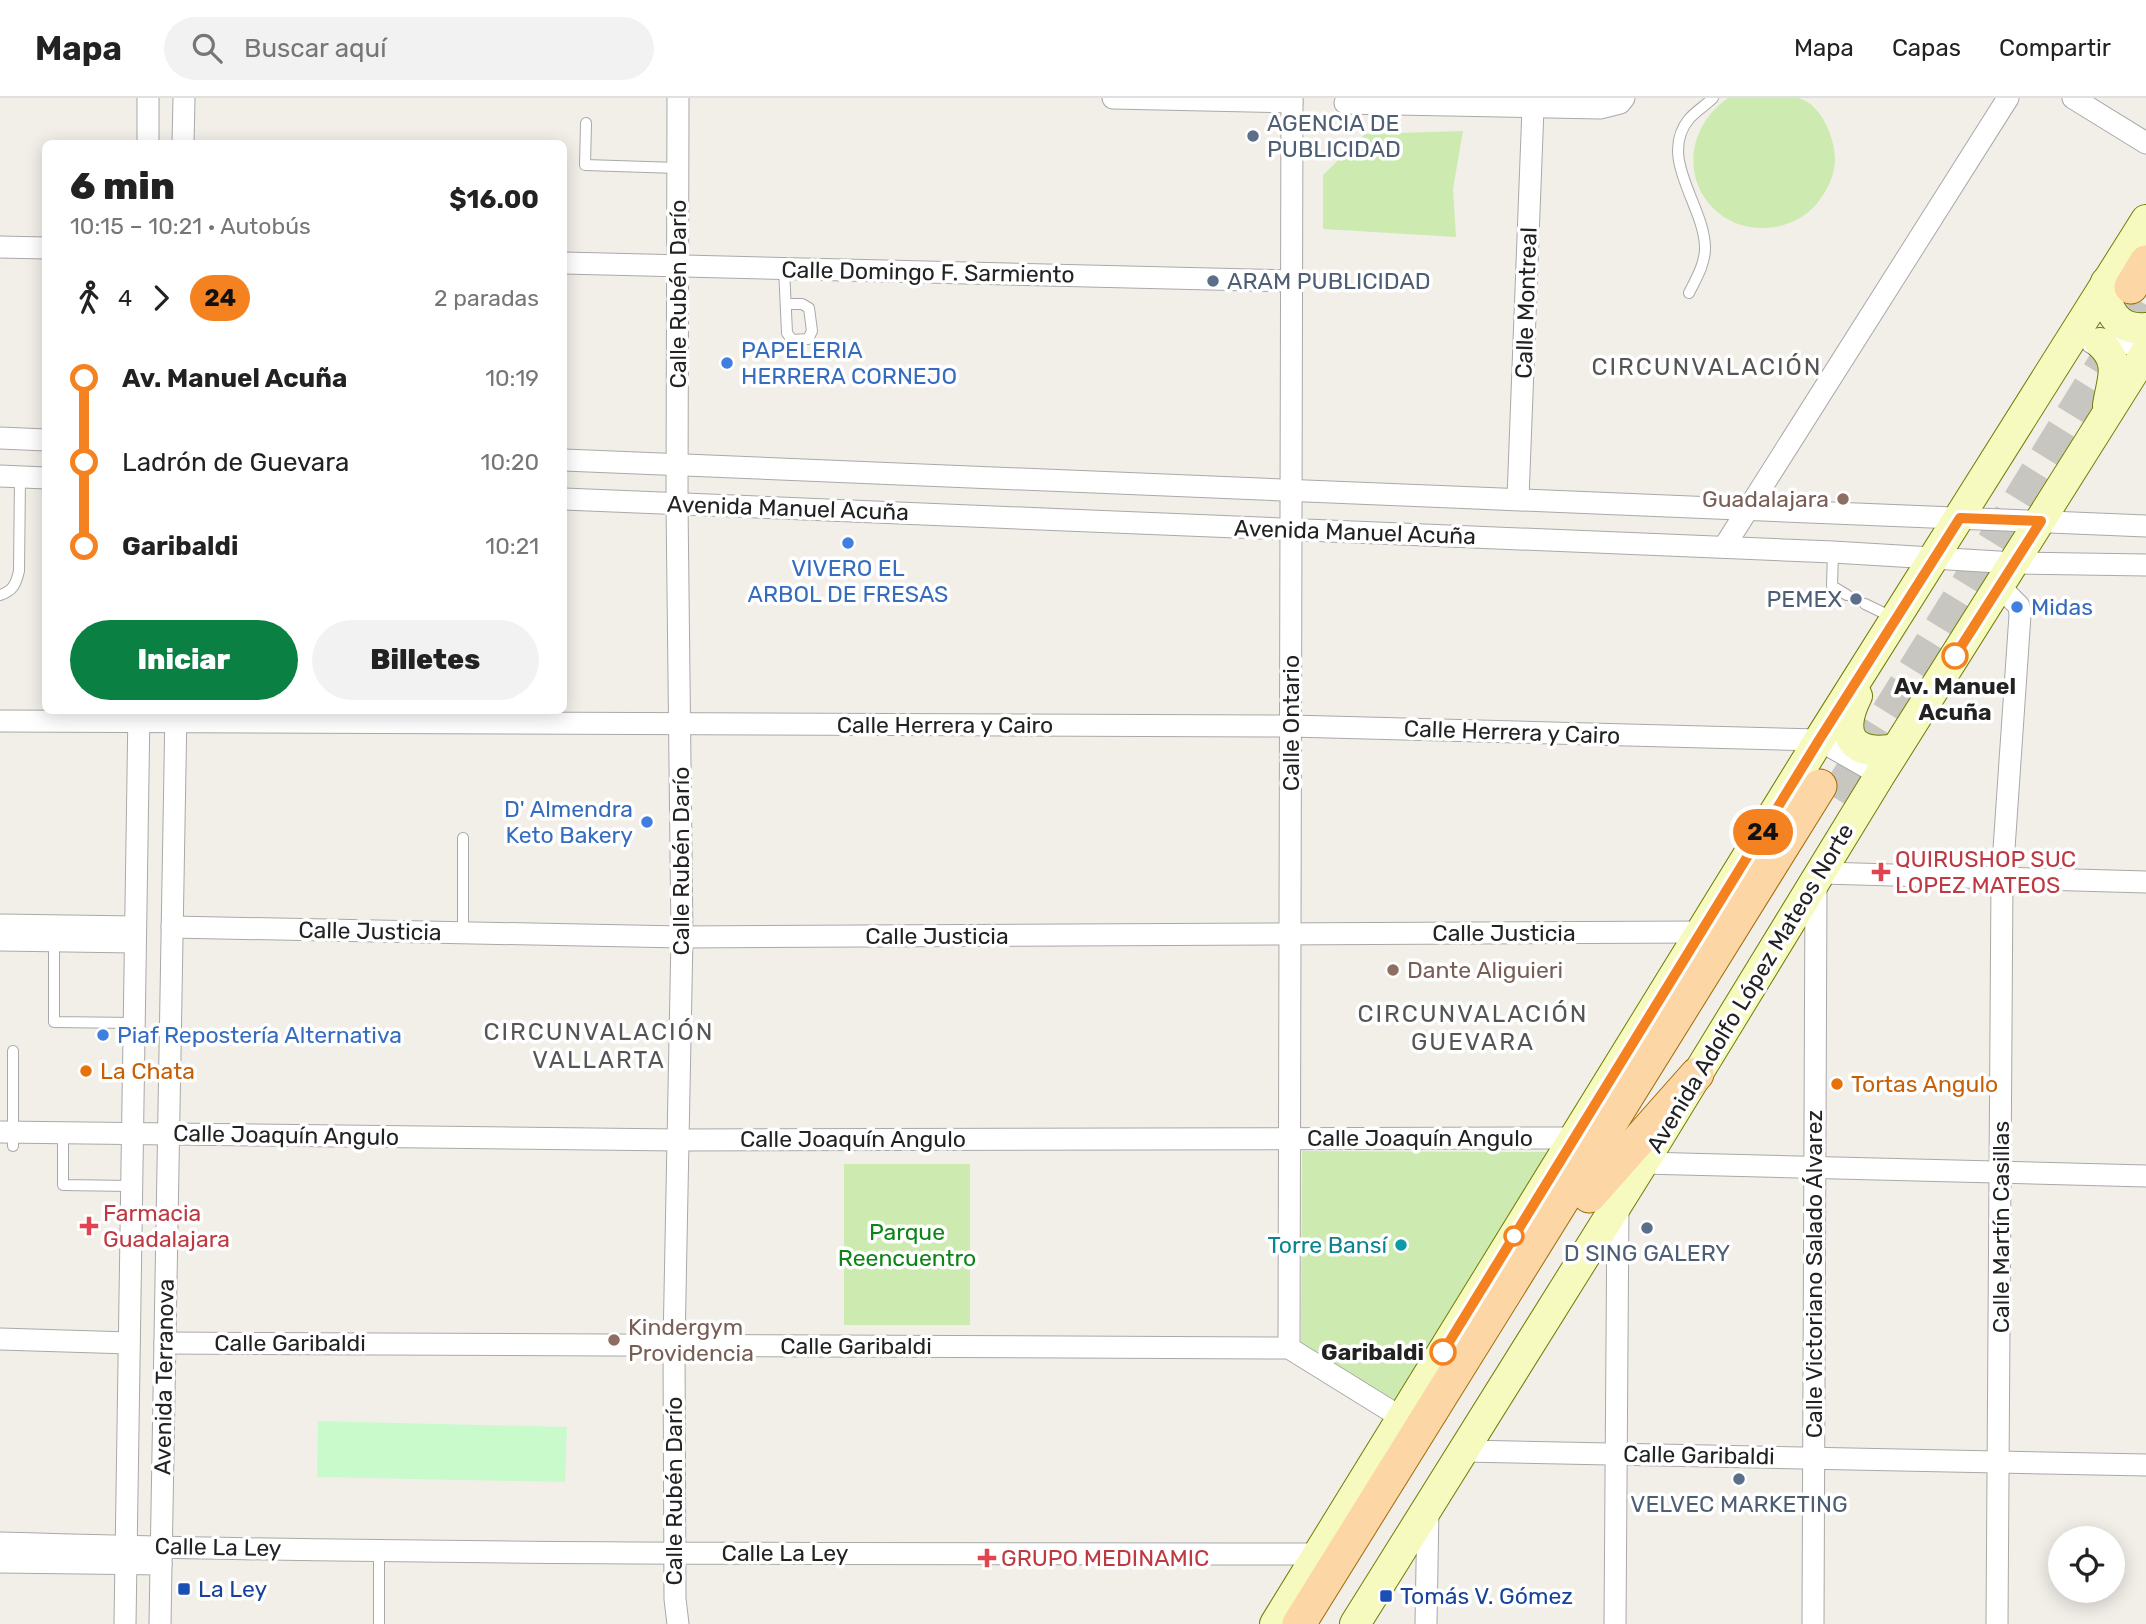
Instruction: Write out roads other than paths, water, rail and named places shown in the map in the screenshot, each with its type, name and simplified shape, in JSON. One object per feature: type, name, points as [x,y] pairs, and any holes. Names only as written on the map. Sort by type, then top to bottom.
[{"type":"main road","points":[[1275,1624],[1819,740],[2069,343],[2137,292],[2146,220]]},
{"type":"main road","points":[[2100,342],[2112,358],[2114,366],[2106,415]]},
{"type":"main road","name":"Avenida Adolfo López Mateos Norte","points":[[1319,1624],[1604,1198],[1643,1163],[1896,749],[2146,352]]},
{"type":"main road","points":[[1867,666],[1864,683],[1851,708],[1849,736],[1858,746],[1869,752],[1896,749]]},
{"type":"main road","name":"Avenida Adolfo López Mateos Norte","points":[[1299,1624],[1487,1322],[1827,792],[1463,1451],[1355,1624]]},
{"type":"main road","points":[[1604,1198],[1697,1074]]},
{"type":"main road","points":[[1487,1322],[1537,1199]]},
{"type":"street","points":[[148,98],[148,140]]},
{"type":"street","points":[[183,140],[184,98]]},
{"type":"street","name":"Calle Rubén Darío","points":[[677,1624],[674,1345],[682,937],[677,503],[678,98]]},
{"type":"street","points":[[1113,98],[1292,100]]},
{"type":"street","points":[[1724,547],[1746,508],[2008,98]]},
{"type":"street","points":[[2073,98],[2146,143]]},
{"type":"street","name":"Calle Ontario","points":[[1289,1348],[1292,100]]},
{"type":"street","points":[[1345,103],[1535,103],[1600,108],[1622,101]]},
{"type":"street","name":"Calle Montreal","points":[[1518,498],[1535,103]]},
{"type":"street","points":[[0,247],[42,248]]},
{"type":"street","name":"Calle Domingo F. Sarmiento","points":[[567,263],[1292,281]]},
{"type":"street","points":[[2069,343],[2146,344]]},
{"type":"street","points":[[0,439],[42,440]]},
{"type":"street","name":"Avenida Manuel Acuña","points":[[567,460],[2146,526]]},
{"type":"street","points":[[10,477],[42,478]]},
{"type":"street","name":"Avenida Manuel Acuña","points":[[567,499],[1832,552],[1935,558],[2007,575],[2146,565]]},
{"type":"street","name":"Calle Martín Casillas","points":[[1997,1624],[2002,878],[2020,615],[2007,575]]},
{"type":"street","name":"Avenida Terranova","points":[[125,1624],[139,716]]},
{"type":"street","name":"Calle Herrera y Cairo","points":[[0,721],[176,716],[680,724],[1291,726],[1819,740],[1880,775]]},
{"type":"street","name":"Avenida Terranova","points":[[160,1624],[176,716]]},
{"type":"street","points":[[1819,877],[2146,882]]},
{"type":"street","name":"Calle Victoriano Salado Álvarez","points":[[1813,1624],[1819,877]]},
{"type":"street","name":"Calle Justicia","points":[[172,928],[682,937],[1701,932]]},
{"type":"street","points":[[1,933],[135,935]]},
{"type":"street","name":"Calle Joaquín Angulo","points":[[7,1139],[169,1141],[1574,1138]]},
{"type":"street","points":[[1643,1163],[2146,1176]]},
{"type":"street","points":[[1604,1198],[1616,1453],[1615,1624]]},
{"type":"street","points":[[0,1339],[73,1348],[129,1350]]},
{"type":"street","name":"Calle Garibaldi","points":[[165,1343],[1289,1348]]},
{"type":"street","points":[[0,1353],[73,1348]]},
{"type":"street","points":[[1289,1348],[1402,1418]]},
{"type":"street","name":"Calle Garibaldi","points":[[1463,1451],[2146,1465]]},
{"type":"street","points":[[1426,1624],[1428,1507]]},
{"type":"street","points":[[0,1543],[28,1553]]},
{"type":"street","name":"Calle La Ley","points":[[28,1553],[126,1556],[379,1549],[1318,1554]]},
{"type":"street","points":[[0,1562],[28,1553]]},
{"type":"lane","points":[[1689,293],[1701,268],[1705,248],[1702,227],[1681,170],[1678,145],[1688,120],[1713,98]]},
{"type":"lane","points":[[586,123],[585,164],[678,168]]},
{"type":"lane","points":[[784,268],[786,304]]},
{"type":"lane","points":[[0,595],[9,592],[17,583],[19,571],[10,477]]},
{"type":"lane","points":[[1832,552],[1832,586],[1847,595]]},
{"type":"lane","points":[[1865,604],[1896,619]]},
{"type":"lane","points":[[463,838],[464,933]]},
{"type":"lane","points":[[54,934],[54,1022],[134,1023]]},
{"type":"lane","points":[[7,1139],[13,1052]]},
{"type":"lane","points":[[63,1140],[62,1185],[132,1186]]},
{"type":"lane","points":[[379,1549],[379,1624]]},
{"type":"tunnel","points":[[1835,798],[2145,297]]},
{"type":"place","name":"AGENCIA DE PUBLICIDAD","points":[[1253,136]]},
{"type":"place","name":"ARAM PUBLICIDAD","points":[[1213,281]]},
{"type":"place","name":"PAPELERIA HERRERA CORNEJO","points":[[727,363]]},
{"type":"place","name":"Guadalajara","points":[[1843,499]]},
{"type":"place","name":"VIVERO EL ARBOL DE FRESAS","points":[[848,543]]},
{"type":"place","name":"PEMEX","points":[[1856,599]]},
{"type":"place","name":"Midas","points":[[2017,607]]},
{"type":"place","name":"Av. Manuel Acuña","points":[[1955,656]]},
{"type":"place","name":"D' Almendra Keto Bakery","points":[[647,822]]},
{"type":"place","name":"QUIRUSHOP SUC LOPEZ MATEOS","points":[[1881,872]]},
{"type":"place","name":"Dante Aliguieri","points":[[1393,970]]},
{"type":"place","name":"Piaf Repostería Alternativa","points":[[103,1035]]},
{"type":"place","name":"La Chata","points":[[86,1071]]},
{"type":"place","name":"Tortas Angulo","points":[[1837,1084]]},
{"type":"place","name":"Farmacia Guadalajara","points":[[89,1226]]},
{"type":"place","name":"D SING GALERY","points":[[1647,1228]]},
{"type":"place","name":"Torre Bansí","points":[[1401,1245]]},
{"type":"place","name":"Kindergym Providencia","points":[[614,1340]]},
{"type":"place","name":"Garibaldi","points":[[1443,1352]]},
{"type":"place","name":"VELVEC MARKETING","points":[[1739,1479]]},
{"type":"place","name":"GRUPO MEDINAMIC","points":[[987,1558]]},
{"type":"place","name":"La Ley","points":[[184,1589]]},
{"type":"place","name":"Tomás V. Gómez","points":[[1386,1596]]},
{"type":"district","name":"CIRCUNVALACIÓN","points":[[1707,367]]},
{"type":"district","name":"CIRCUNVALACIÓN GUEVARA","points":[[1473,1028]]},
{"type":"district","name":"CIRCUNVALACIÓN VALLARTA","points":[[599,1046]]},
{"type":"park label","name":"Parque Reencuentro","points":[[907,1245]]}]
